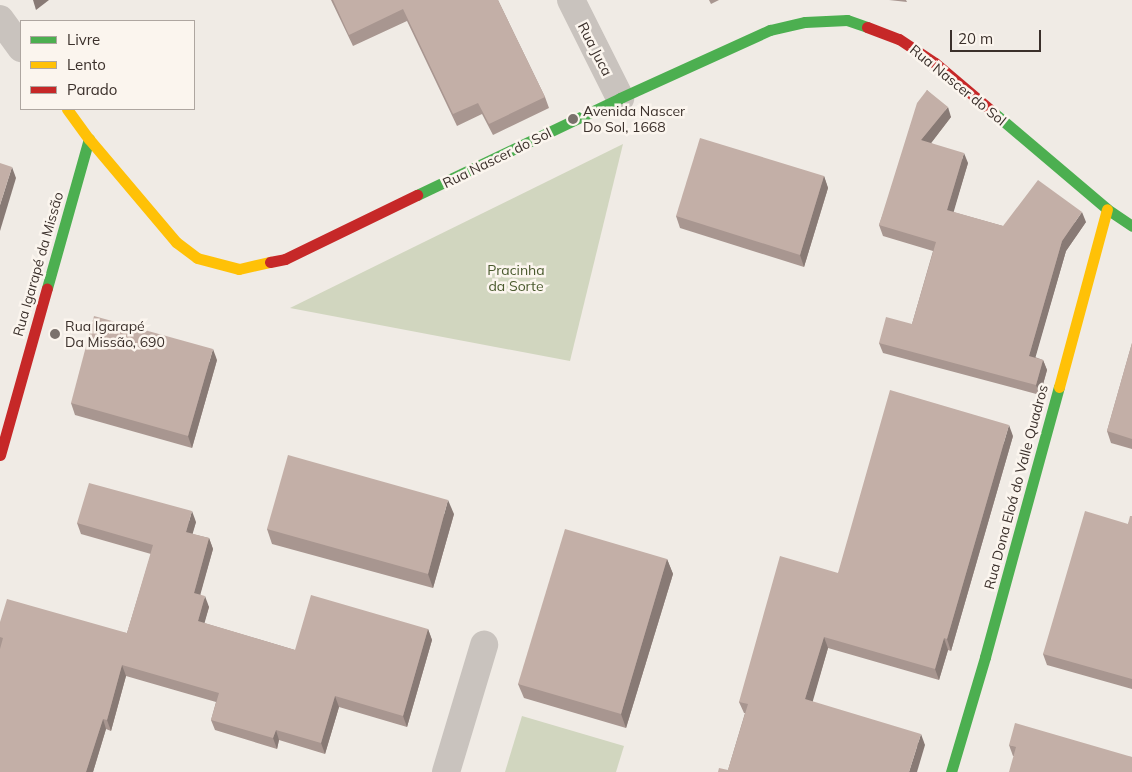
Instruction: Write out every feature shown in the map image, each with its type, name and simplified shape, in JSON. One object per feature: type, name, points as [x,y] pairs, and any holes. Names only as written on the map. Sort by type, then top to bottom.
[{"type":"street","name":"Rua Juca","points":[[571,0],[620,98]]},
{"type":"street","points":[[0,19],[20,47]]},
{"type":"street","name":"Rua Nascer do Sol","points":[[68,110],[89,139],[176,242],[197,258],[221,266],[239,268],[285,259],[620,98],[770,30],[805,22],[847,20],[899,39],[935,63],[1107,209],[1132,226]]},
{"type":"street","name":"Rua Igarapé da Missão","points":[[0,454],[89,139]]},
{"type":"street","name":"Rua Dona Eloá do Valle Quadros","points":[[951,772],[985,657],[1107,209]]},
{"type":"street","points":[[446,772],[484,645]]},
{"type":"green space","name":"Pracinha da Sorte","points":[[623,144],[570,361],[290,308]]},
{"type":"green space","points":[[522,716],[624,746],[616,772],[505,772]]},
{"type":"building","points":[[333,0],[498,0],[545,97],[489,124],[478,103],[453,114],[403,9],[349,35]]},
{"type":"building","points":[[927,90],[948,107],[921,140],[964,153],[947,210],[1003,226],[1038,180],[1082,212],[1062,241],[1029,356],[1043,360],[1036,385],[879,343],[886,317],[912,324],[936,242],[879,225],[917,103]]},
{"type":"building","points":[[700,138],[824,176],[800,255],[676,216]]},
{"type":"building","points":[[0,163],[12,167],[0,205]]},
{"type":"building","points":[[94,316],[213,349],[188,436],[71,403]]},
{"type":"building","points":[[1132,343],[1132,439],[1107,431]]},
{"type":"building","points":[[890,390],[1009,425],[947,639],[944,638],[935,669],[824,637],[805,699],[921,734],[909,772],[718,772],[719,768],[728,770],[748,704],[739,702],[780,556],[838,573]]},
{"type":"building","points":[[288,455],[448,500],[428,574],[267,529]]},
{"type":"building","points":[[89,483],[192,511],[186,532],[209,538],[194,593],[205,596],[198,621],[295,650],[311,595],[428,629],[403,716],[335,696],[321,743],[276,730],[273,738],[211,720],[219,693],[122,665],[107,720],[103,719],[86,772],[0,772],[0,649],[3,638],[0,637],[0,622],[7,599],[127,633],[153,545],[77,523]]},
{"type":"building","points":[[1085,511],[1128,524],[1130,516],[1132,516],[1132,679],[1043,654]]},
{"type":"building","points":[[565,529],[667,559],[621,714],[518,684]]},
{"type":"building","points":[[1015,723],[1132,757],[1132,772],[1009,772],[1016,747],[1009,745]]},
{"type":"traffic: fast","points":[[417,195],[620,98],[770,30],[805,22],[847,20],[867,27]]},
{"type":"traffic: fast","points":[[994,113],[1107,209],[1132,226]]},
{"type":"traffic: fast","points":[[47,288],[89,139]]},
{"type":"traffic: fast","points":[[951,772],[985,657],[1059,387]]},
{"type":"traffic: slow","points":[[68,110],[89,139],[176,242],[197,258],[239,269],[270,262]]},
{"type":"traffic: slow","points":[[1059,387],[1107,209]]},
{"type":"traffic: jam","points":[[867,27],[899,39],[935,63],[994,113]]},
{"type":"traffic: jam","points":[[270,262],[285,259],[417,195]]},
{"type":"traffic: jam","points":[[0,455],[47,288]]},
{"type":"place","name":"Avenida Nascer Do Sol, 1668","points":[[573,119]]},
{"type":"place","name":"Rua Igarapé Da Missão, 690","points":[[55,334]]}]
